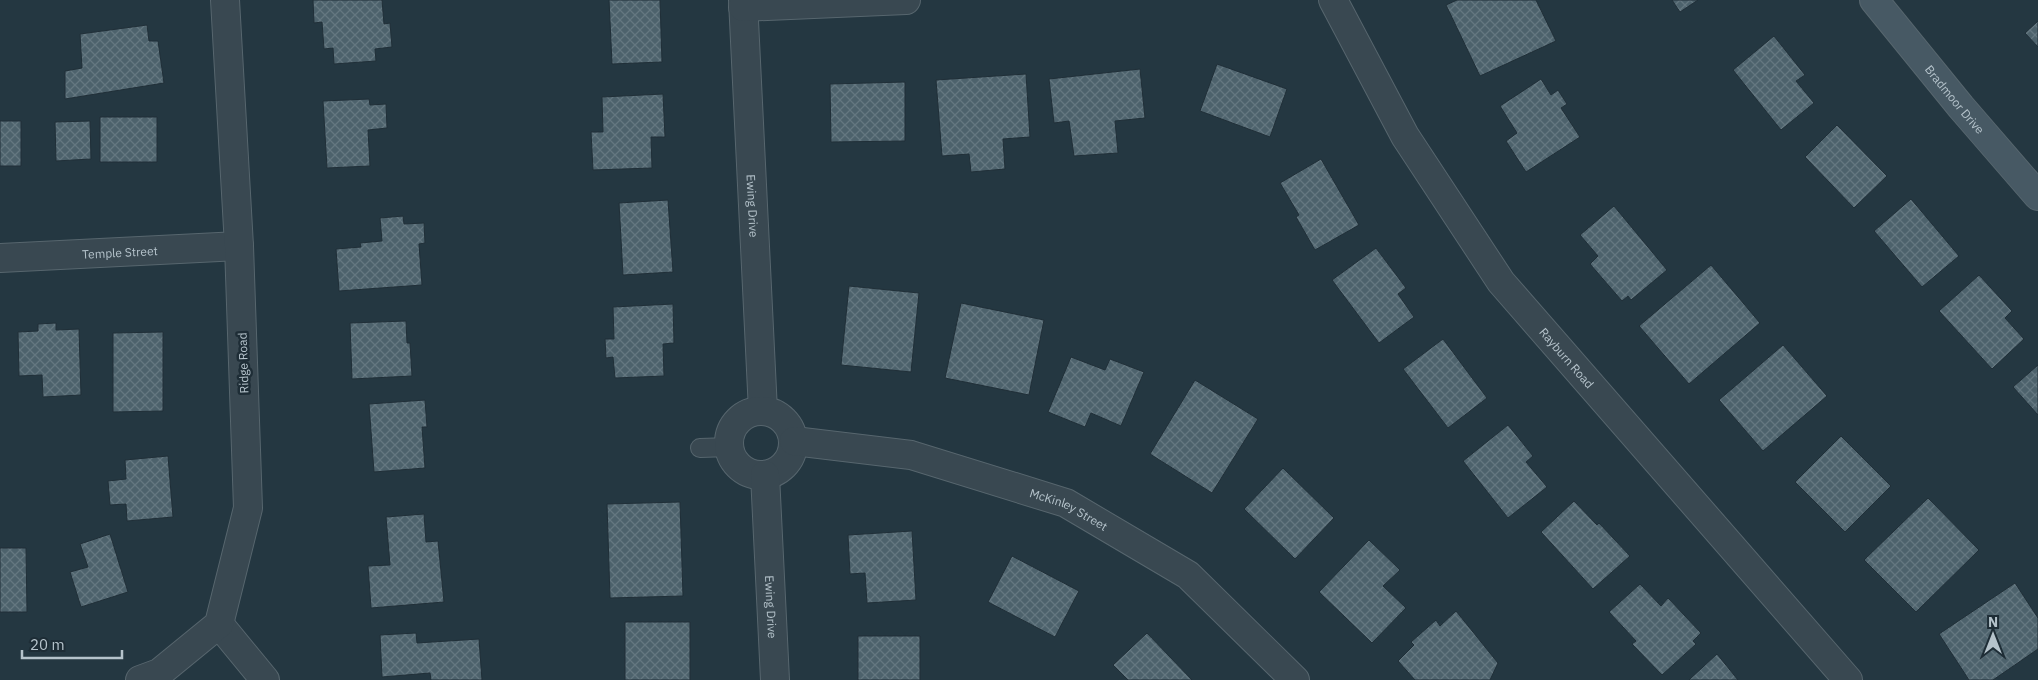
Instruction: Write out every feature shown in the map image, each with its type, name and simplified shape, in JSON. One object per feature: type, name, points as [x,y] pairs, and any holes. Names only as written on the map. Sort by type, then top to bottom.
[{"type":"street","name":"Ridge Road","points":[[219,624],[248,508],[239,246],[225,0]]},
{"type":"street","points":[[743,4],[906,0]]},
{"type":"street","name":"Rayburn Road","points":[[1333,0],[1405,136],[1501,282],[1848,680]]},
{"type":"street","name":"Bradmoor Drive","points":[[1874,0],[1960,107],[2038,196]]},
{"type":"street","name":"Ewing Drive","points":[[743,4],[763,411]]},
{"type":"street","name":"Temple Street","points":[[0,258],[239,246]]},
{"type":"street","points":[[763,411],[780,417],[791,432],[794,441],[793,451],[783,467],[765,475],[749,472],[742,468],[736,462],[730,447],[730,437],[738,421],[745,416],[763,411]]},
{"type":"street","name":"McKinley Street","points":[[794,441],[911,455],[1066,503],[1188,575],[1294,680]]},
{"type":"street","name":"Ewing Drive","points":[[765,475],[775,680]]},
{"type":"street","points":[[140,680],[159,673],[219,624],[266,680]]},
{"type":"lane","points":[[700,448],[730,447]]},
{"type":"building","points":[[313,0],[382,0],[384,24],[390,23],[392,47],[375,49],[376,61],[334,64],[333,48],[324,49],[322,22],[314,23]]},
{"type":"building","points":[[609,0],[660,0],[662,62],[612,64]]},
{"type":"building","points":[[1457,0],[1536,0],[1556,41],[1480,76],[1446,5]]},
{"type":"building","points":[[1672,0],[1698,0],[1680,12]]},
{"type":"building","points":[[2038,21],[2038,47],[2025,33]]},
{"type":"building","points":[[147,25],[149,41],[158,41],[164,83],[65,99],[65,71],[82,68],[80,34]]},
{"type":"building","points":[[1774,36],[1805,75],[1796,81],[1814,103],[1781,130],[1733,70]]},
{"type":"building","points":[[1217,64],[1287,89],[1270,137],[1200,111]]},
{"type":"building","points":[[1140,69],[1145,118],[1115,121],[1118,153],[1074,156],[1069,121],[1054,123],[1049,79]]},
{"type":"building","points":[[1026,74],[1030,137],[1003,139],[1005,169],[971,172],[969,154],[942,156],[936,80]]},
{"type":"building","points":[[1541,79],[1551,95],[1558,90],[1567,104],[1561,108],[1580,137],[1526,172],[1506,141],[1517,133],[1500,106]]},
{"type":"building","points":[[905,82],[905,141],[831,142],[830,84]]},
{"type":"building","points":[[663,94],[665,137],[651,137],[652,168],[593,170],[591,132],[603,132],[602,97]]},
{"type":"building","points":[[369,99],[370,105],[386,104],[387,128],[368,130],[370,166],[327,168],[323,101]]},
{"type":"building","points":[[100,117],[157,117],[157,162],[100,162]]},
{"type":"building","points":[[0,121],[21,121],[21,166],[0,166]]},
{"type":"building","points":[[90,121],[91,159],[56,161],[55,122]]},
{"type":"building","points":[[1837,125],[1887,176],[1854,208],[1805,157]]},
{"type":"building","points":[[1321,159],[1359,225],[1315,250],[1296,217],[1299,215],[1280,183]]},
{"type":"building","points":[[1911,199],[1959,256],[1922,287],[1874,231]]},
{"type":"building","points":[[668,200],[673,272],[623,275],[619,203]]},
{"type":"building","points":[[1614,206],[1667,270],[1631,300],[1628,296],[1622,301],[1590,264],[1598,256],[1580,235]]},
{"type":"building","points":[[403,216],[404,224],[424,223],[425,243],[419,244],[422,285],[339,291],[336,249],[361,247],[360,243],[382,241],[380,218]]},
{"type":"building","points":[[1376,248],[1406,288],[1398,294],[1414,317],[1379,343],[1332,280]]},
{"type":"building","points":[[1711,265],[1760,323],[1689,384],[1639,326]]},
{"type":"building","points":[[1979,275],[2012,311],[2005,318],[2024,339],[1992,369],[1939,311]]},
{"type":"building","points":[[849,286],[919,293],[911,372],[841,365]]},
{"type":"building","points":[[961,303],[1044,320],[1029,395],[945,378]]},
{"type":"building","points":[[673,304],[674,343],[663,344],[664,376],[615,378],[613,357],[606,358],[605,339],[614,339],[613,307]]},
{"type":"building","points":[[406,321],[407,343],[410,343],[412,376],[352,379],[350,323]]},
{"type":"building","points":[[56,323],[56,330],[79,329],[81,395],[43,397],[42,375],[19,376],[18,332],[38,331],[38,324]]},
{"type":"building","points":[[163,332],[163,411],[113,412],[113,333]]},
{"type":"building","points":[[1443,339],[1487,398],[1448,428],[1403,369]]},
{"type":"building","points":[[1783,345],[1827,396],[1763,451],[1719,400]]},
{"type":"building","points":[[1071,357],[1105,370],[1110,359],[1144,372],[1121,426],[1091,413],[1085,427],[1048,412]]},
{"type":"building","points":[[2038,365],[2038,415],[2013,387]]},
{"type":"building","points":[[1195,380],[1258,419],[1212,493],[1150,454]]},
{"type":"building","points":[[425,400],[427,427],[422,427],[425,468],[374,472],[369,404]]},
{"type":"building","points":[[1508,425],[1533,456],[1526,462],[1547,487],[1508,518],[1463,461]]},
{"type":"building","points":[[1841,436],[1891,486],[1845,532],[1795,482]]},
{"type":"building","points":[[168,456],[173,517],[127,521],[126,504],[110,505],[108,481],[126,479],[125,460]]},
{"type":"building","points":[[1283,468],[1334,518],[1295,559],[1244,509]]},
{"type":"building","points":[[1928,498],[1979,550],[1916,612],[1864,560]]},
{"type":"building","points":[[1574,501],[1597,525],[1599,523],[1630,556],[1593,589],[1541,532]]},
{"type":"building","points":[[680,502],[683,596],[610,598],[607,504]]},
{"type":"building","points":[[424,514],[426,542],[438,541],[444,602],[371,608],[368,566],[390,565],[386,517]]},
{"type":"building","points":[[912,531],[916,600],[867,603],[865,573],[850,574],[848,535]]},
{"type":"building","points":[[110,534],[128,592],[81,607],[70,572],[88,567],[80,544]]},
{"type":"building","points":[[1369,540],[1400,570],[1383,586],[1406,608],[1372,643],[1319,592]]},
{"type":"building","points":[[0,548],[26,548],[27,612],[0,612]]},
{"type":"building","points":[[1012,556],[1079,591],[1055,637],[988,602]]},
{"type":"building","points":[[2015,583],[2038,618],[2038,649],[1993,680],[1969,680],[1939,634]]},
{"type":"building","points":[[1640,584],[1661,606],[1668,598],[1701,633],[1693,641],[1696,644],[1662,675],[1632,644],[1636,641],[1609,612]]},
{"type":"building","points":[[1456,611],[1498,663],[1490,680],[1415,680],[1398,661],[1414,645],[1411,642],[1436,620],[1440,626]]},
{"type":"building","points":[[625,622],[690,622],[690,680],[625,680]]},
{"type":"building","points":[[416,633],[417,643],[479,639],[482,680],[431,680],[430,673],[382,677],[380,635]]},
{"type":"building","points":[[1147,633],[1192,680],[1128,680],[1113,665]]},
{"type":"building","points":[[858,636],[920,636],[920,680],[858,680]]},
{"type":"building","points":[[1717,654],[1738,680],[1689,680]]}]
